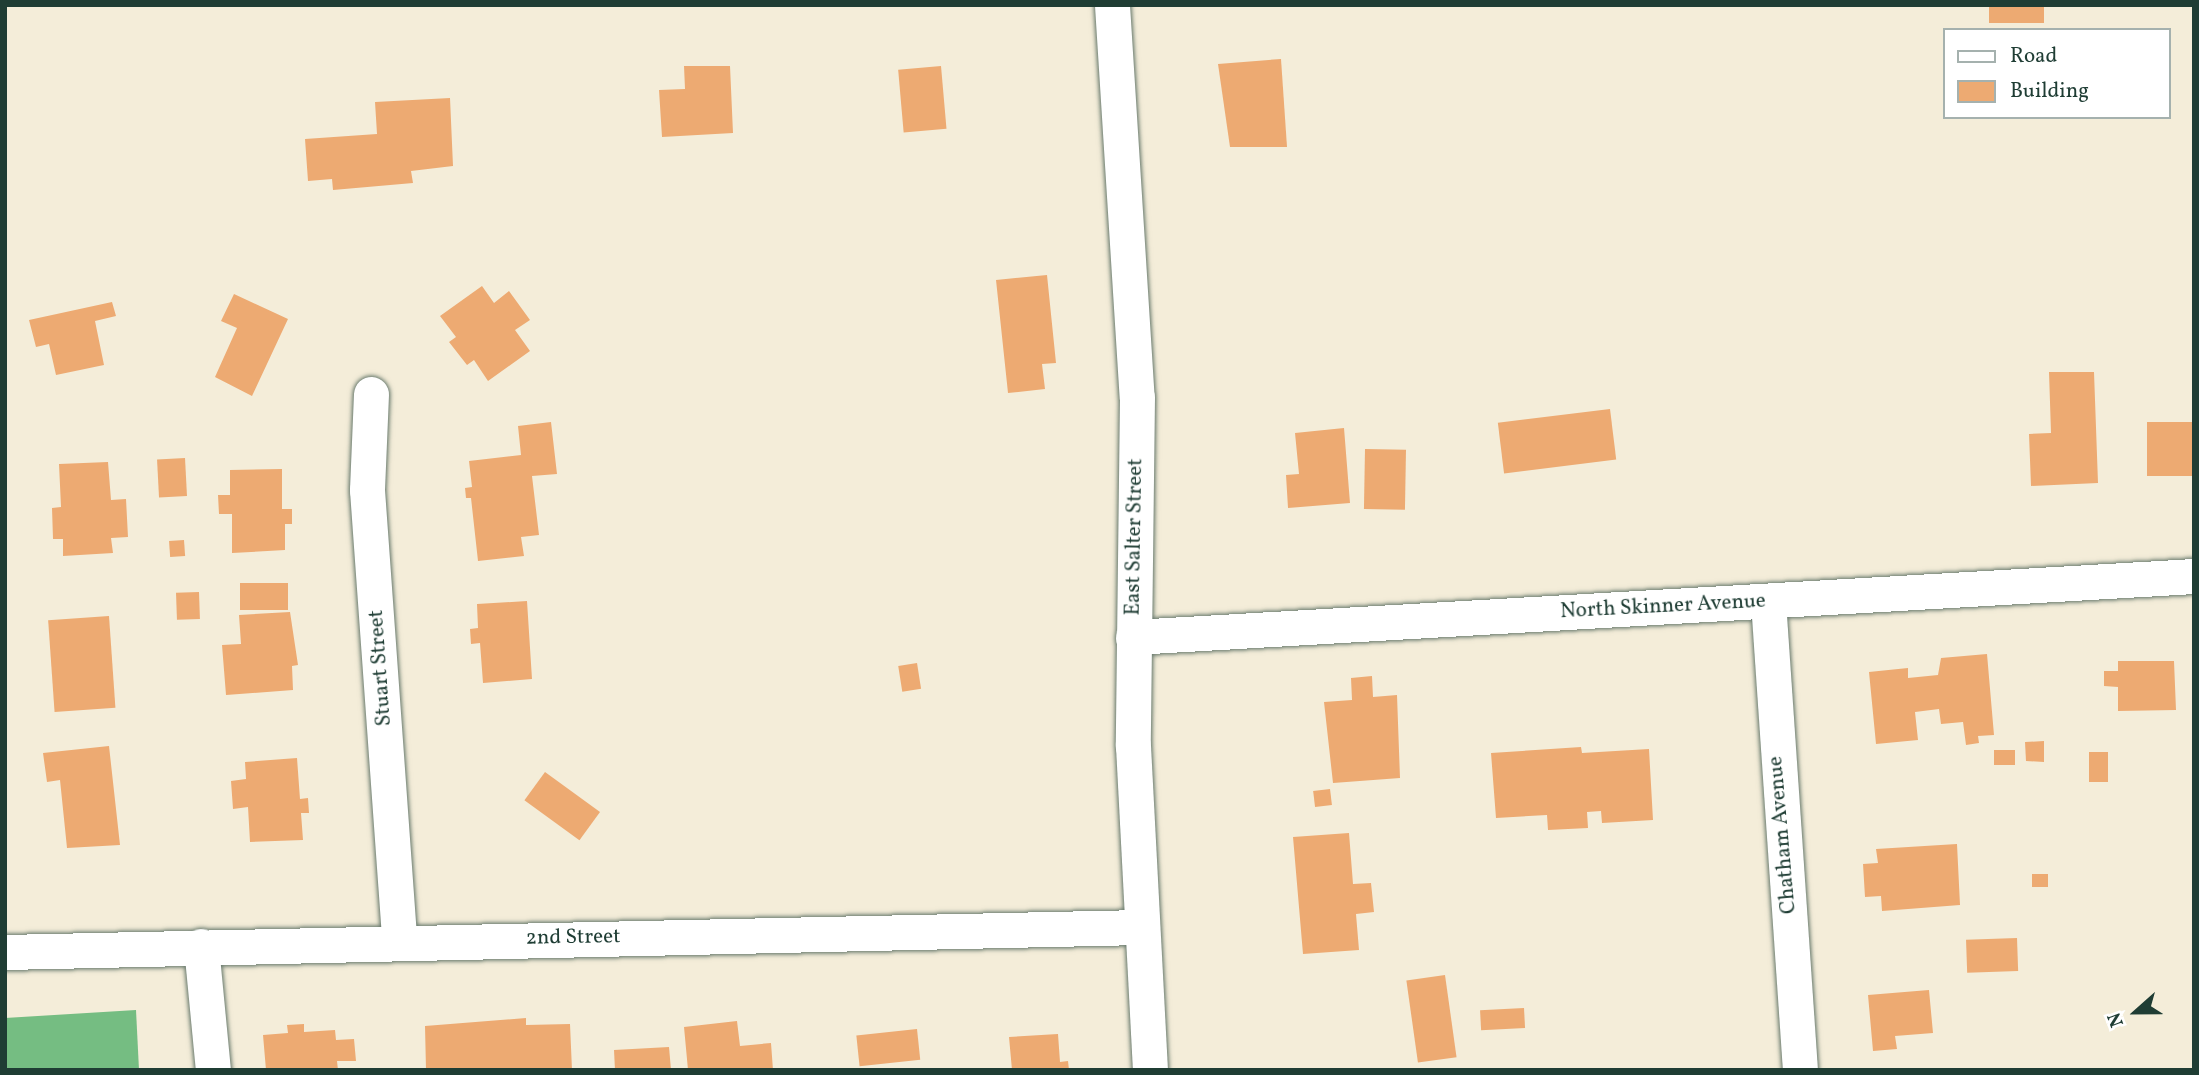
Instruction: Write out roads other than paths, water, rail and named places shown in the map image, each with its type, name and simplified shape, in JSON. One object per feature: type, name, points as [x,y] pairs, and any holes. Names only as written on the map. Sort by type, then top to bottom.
[{"type":"street","name":"East Salter Street","points":[[1112,5],[1137,397],[1133,637],[1141,927],[1150,1070]]},
{"type":"street","name":"Stuart Street","points":[[371,394],[367,490],[399,941]]},
{"type":"street","name":"North Skinner Avenue","points":[[1133,637],[2194,576]]},
{"type":"street","name":"Chatham Avenue","points":[[1768,601],[1800,1070]]},
{"type":"street","name":"2nd Street","points":[[5,952],[399,941],[1141,927]]},
{"type":"street","points":[[201,946],[213,1070]]}]
